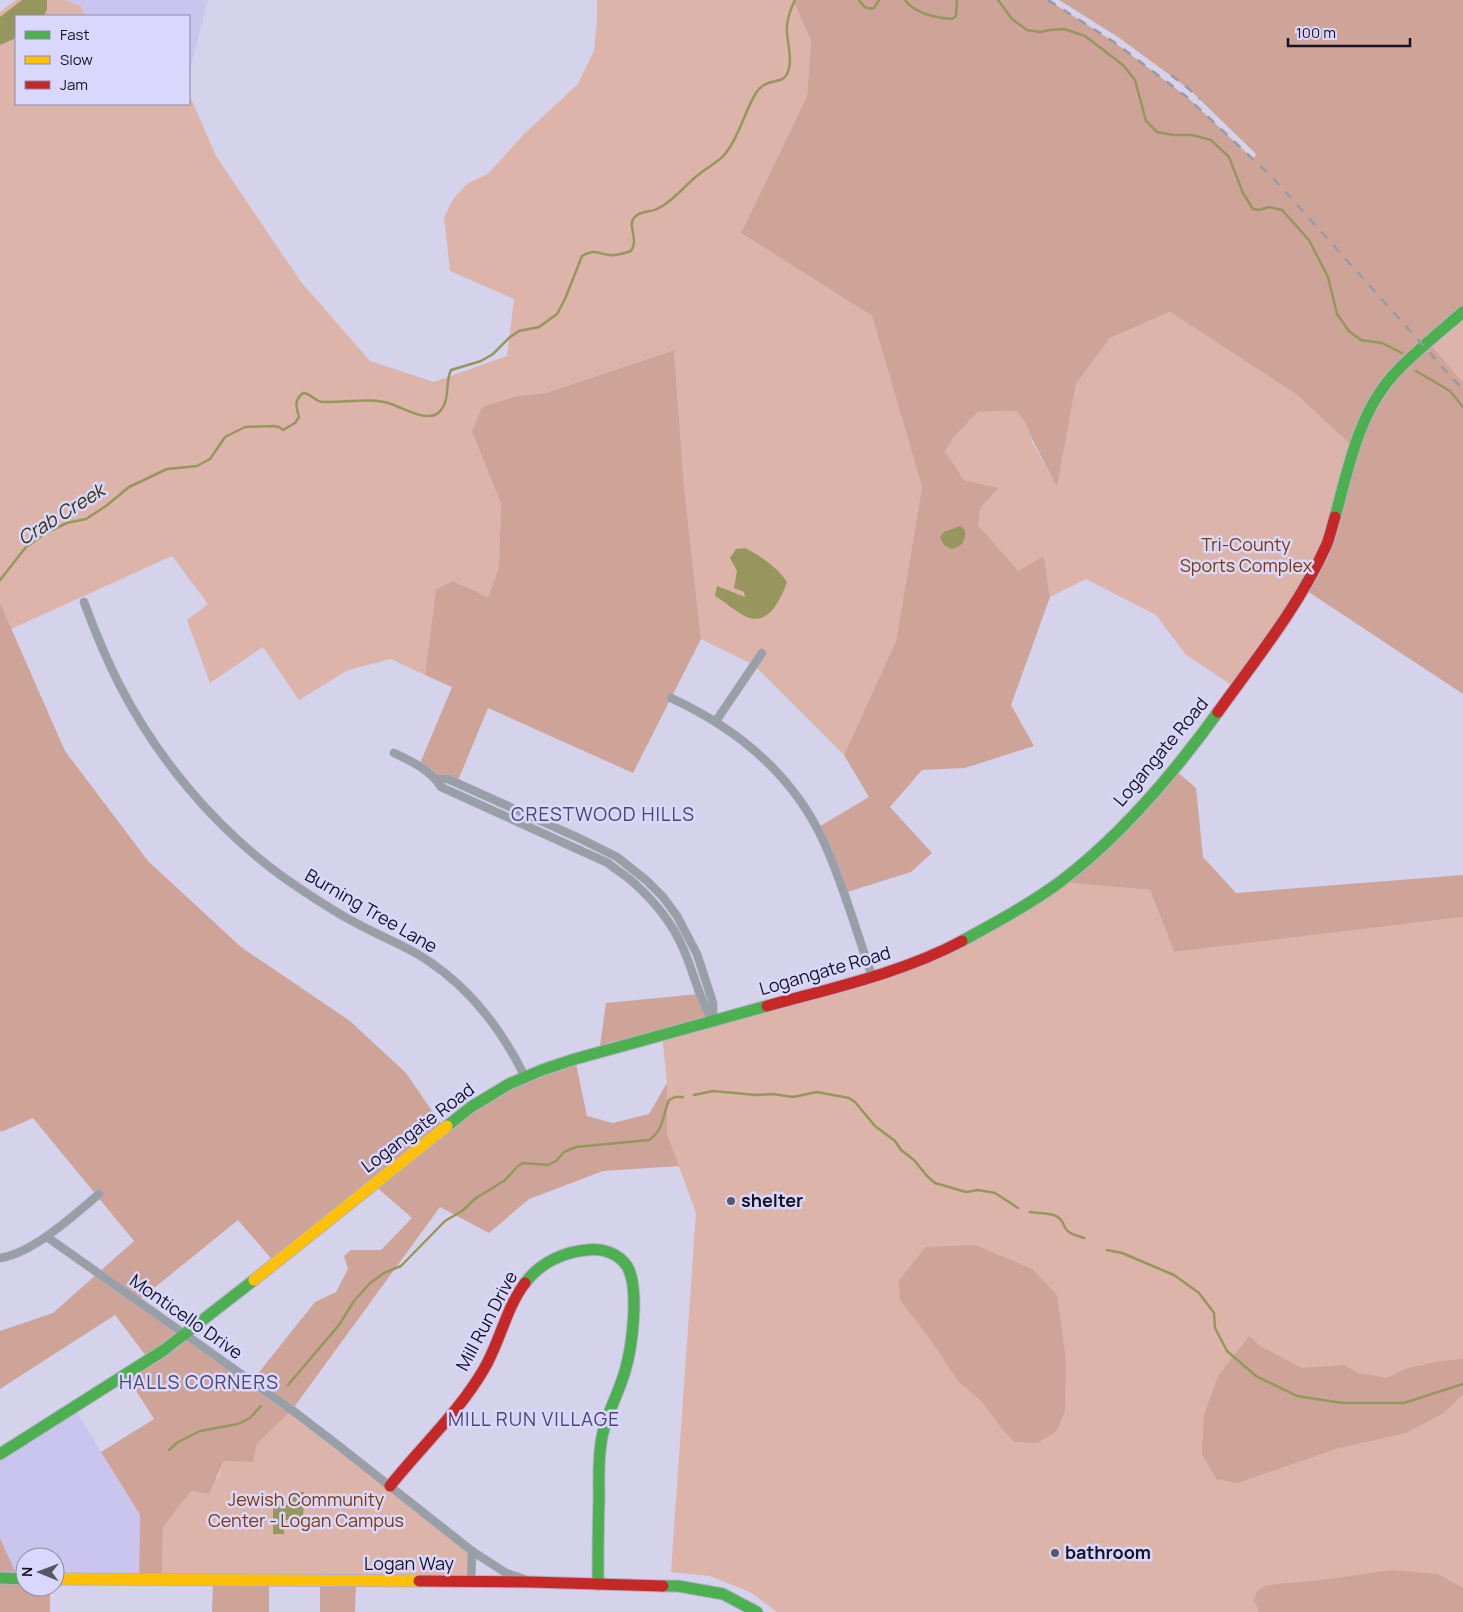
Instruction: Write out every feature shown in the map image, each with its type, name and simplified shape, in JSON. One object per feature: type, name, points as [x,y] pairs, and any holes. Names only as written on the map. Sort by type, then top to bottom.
[{"type":"street","name":"Logangate Road","points":[[0,1454],[184,1336],[458,1116],[509,1084],[575,1059],[909,965],[939,953],[995,922],[1060,882],[1102,847],[1155,791],[1208,728],[1286,616],[1311,576],[1327,544],[1335,521],[1358,434],[1379,394],[1397,371],[1463,312]]},
{"type":"street","name":"Burning Tree Lane","points":[[84,602],[101,645],[130,704],[172,767],[208,810],[241,843],[282,876],[355,923],[425,958],[453,979],[493,1022],[525,1077]]},
{"type":"street","points":[[716,721],[762,653]]},
{"type":"street","points":[[670,698],[698,711],[732,731],[767,762],[790,788],[810,816],[822,838],[872,976]]},
{"type":"street","points":[[394,753],[413,762],[436,778],[448,779],[581,839],[610,860],[647,895],[674,930],[688,959],[703,1006],[713,1021]]},
{"type":"street","points":[[0,1258],[18,1253],[47,1237],[99,1194]]},
{"type":"street","name":"Monticello Drive","points":[[47,1237],[184,1336],[292,1410],[472,1551],[506,1572],[530,1582]]},
{"type":"street","name":"Mill Run Drive","points":[[390,1486],[451,1413],[482,1371],[496,1346],[514,1303],[530,1276],[552,1258],[571,1252],[592,1248],[609,1252],[622,1261],[631,1280],[632,1329],[626,1369],[607,1417],[601,1441],[599,1461],[598,1584]]},
{"type":"street","points":[[470,1582],[472,1551]]},
{"type":"street","points":[[0,1578],[15,1579]]},
{"type":"street","name":"Logan Way","points":[[65,1579],[530,1582],[689,1587],[723,1594],[757,1612]]},
{"type":"shaded area","points":[[22,0],[47,0],[47,9],[44,15],[15,15],[15,38],[0,45],[0,17]]},
{"type":"shaded area","points":[[65,0],[208,0],[190,69],[190,15],[85,15],[81,6]]},
{"type":"shaded area","points":[[793,0],[1048,0],[1114,42],[1187,97],[1253,159],[1256,154],[1189,89],[1118,37],[1059,0],[1463,0],[1463,312],[1429,343],[1463,383],[1463,694],[1304,589],[1311,577],[1354,448],[1296,394],[1170,312],[1110,338],[1076,384],[1057,487],[1026,424],[1017,411],[978,412],[954,437],[945,451],[964,480],[999,488],[981,507],[978,525],[1018,571],[1044,556],[1050,597],[1011,705],[1034,746],[965,768],[922,770],[890,807],[932,853],[911,872],[844,893],[817,828],[869,797],[844,755],[896,641],[922,487],[872,316],[741,233],[807,96],[811,41]]},
{"type":"shaded area","points":[[674,350],[684,486],[701,639],[633,773],[488,708],[457,783],[436,779],[419,766],[452,687],[425,675],[436,589],[453,581],[488,597],[499,567],[501,504],[472,432],[482,407],[518,396],[545,393]]},
{"type":"shaded area","points":[[960,526],[965,530],[965,537],[962,543],[958,547],[951,549],[944,545],[940,537],[944,532]]},
{"type":"shaded area","points":[[745,548],[768,562],[787,582],[772,610],[760,618],[753,619],[745,616],[715,596],[717,586],[745,597],[744,592],[734,588],[737,571],[730,558],[736,549]]},
{"type":"shaded area","points":[[0,603],[65,751],[148,861],[241,947],[350,1021],[406,1073],[443,1127],[471,1107],[575,1059],[587,1116],[613,1123],[649,1114],[667,1083],[667,1134],[679,1166],[603,1171],[529,1199],[489,1233],[440,1207],[292,1410],[257,1444],[253,1462],[224,1461],[209,1494],[191,1491],[163,1527],[162,1580],[139,1580],[140,1515],[101,1452],[154,1419],[126,1375],[149,1360],[115,1315],[0,1389],[0,1331],[53,1313],[134,1241],[33,1118],[1,1132]],"holes":[[[373,1184],[412,1218],[381,1250],[351,1250],[344,1256],[348,1269],[336,1292],[315,1302],[252,1381],[138,1301],[238,1220],[275,1263]]]},
{"type":"shaded area","points":[[1174,769],[1196,788],[1203,857],[1236,893],[1463,875],[1463,917],[1174,952],[1150,890],[1060,882]]},
{"type":"shaded area","points":[[699,994],[713,1021],[599,1053],[606,1003]]},
{"type":"shaded area","points":[[975,1245],[1032,1269],[1057,1295],[1066,1361],[1065,1410],[1057,1431],[1037,1443],[1015,1442],[1002,1429],[982,1402],[958,1381],[930,1339],[900,1300],[899,1280],[926,1247]]},
{"type":"shaded area","points":[[1249,1336],[1260,1346],[1302,1368],[1344,1365],[1358,1373],[1387,1378],[1405,1369],[1440,1361],[1463,1359],[1463,1394],[1444,1413],[1406,1433],[1339,1448],[1237,1483],[1216,1479],[1202,1454],[1204,1415],[1218,1376]]},
{"type":"shaded area","points":[[74,1408],[140,1515],[139,1580],[65,1579],[65,1547],[15,1547],[15,1572],[0,1538],[0,1454]]},
{"type":"shaded area","points":[[289,1492],[304,1492],[303,1520],[284,1520],[284,1534],[273,1534],[273,1505],[288,1505]]},
{"type":"shaded area","points":[[0,1538],[15,1571],[15,1597],[50,1597],[50,1612],[0,1612]]},
{"type":"shaded area","points":[[1392,1570],[1438,1574],[1463,1588],[1463,1612],[1260,1612],[1254,1601],[1257,1591],[1264,1586]]},
{"type":"shaded area","points":[[213,1580],[269,1581],[269,1612],[212,1612]]},
{"type":"shaded area","points":[[320,1582],[356,1582],[355,1612],[320,1612]]},
{"type":"green space","points":[[16,0],[65,0],[81,6],[85,15],[15,15],[15,105],[190,105],[190,96],[216,156],[301,282],[370,361],[434,382],[507,356],[514,299],[450,271],[444,217],[454,198],[468,183],[488,174],[524,134],[578,84],[594,51],[597,0],[793,0],[811,41],[807,96],[741,233],[872,316],[922,487],[896,641],[844,755],[754,665],[701,639],[684,486],[674,350],[545,393],[518,396],[472,432],[501,504],[499,567],[488,597],[453,581],[436,589],[425,675],[391,659],[348,670],[299,700],[263,647],[210,683],[187,620],[208,604],[172,556],[11,629],[0,603],[0,12]]},
{"type":"green space","name":"Tri-County Sports Complex","points":[[1170,312],[1296,394],[1354,448],[1327,544],[1236,688],[1186,655],[1156,615],[1086,579],[1050,597],[1044,556],[1018,572],[978,525],[981,507],[999,488],[964,480],[945,451],[954,437],[978,412],[1017,411],[1026,424],[1033,444],[1057,486],[1076,384],[1110,338]]},
{"type":"green space","points":[[1463,312],[1463,390],[1425,346]]},
{"type":"green space","points":[[1060,882],[1150,890],[1174,952],[1463,917],[1463,1612],[777,1612],[750,1592],[710,1576],[671,1572],[696,1213],[667,1134],[667,1083],[662,1035],[909,965]]},
{"type":"green space","name":"Jewish Community Center - Logan Campus","points":[[292,1410],[472,1551],[471,1582],[162,1580],[163,1527],[191,1491],[218,1478],[224,1461],[253,1462],[257,1444]]},
{"type":"waterway","name":"Crab Creek","points":[[0,580],[26,547],[46,533],[67,523],[86,519],[106,506],[129,487],[167,469],[197,466],[210,459],[225,437],[245,427],[273,426],[283,430],[295,423],[299,417],[297,401],[303,393],[320,402],[375,401],[391,404],[424,416],[436,414],[441,410],[446,401],[451,370],[481,361],[493,354],[519,331],[539,327],[557,314],[582,256],[594,252],[613,255],[631,251],[634,241],[633,219],[641,213],[663,206],[701,172],[725,154],[734,140],[756,93],[764,85],[781,79],[787,74],[790,59],[787,25],[795,0]]},
{"type":"waterway","name":"Crab Creek","points":[[859,0],[865,7],[869,8],[874,8],[879,0]]},
{"type":"waterway","name":"Crab Creek","points":[[905,0],[909,5],[926,14],[952,19],[956,16],[957,0]]},
{"type":"waterway","name":"Crab Creek","points":[[998,0],[1012,19],[1027,30],[1040,32],[1064,29],[1085,36],[1123,65],[1135,80],[1146,121],[1157,132],[1174,135],[1192,135],[1211,140],[1229,157],[1243,193],[1253,209],[1259,210],[1269,207],[1282,210],[1309,240],[1328,277],[1337,314],[1349,331],[1361,340],[1382,343],[1402,353]]},
{"type":"waterway","name":"Crab Creek","points":[[1416,371],[1450,391],[1463,407]]},
{"type":"waterway","points":[[694,1095],[713,1091],[793,1097],[817,1092],[849,1098],[855,1102],[875,1126],[895,1141],[901,1150],[914,1160],[935,1183],[966,1192],[978,1190],[995,1193],[1018,1208]]},
{"type":"waterway","points":[[288,1385],[339,1325],[354,1301],[370,1283],[384,1273],[401,1266],[445,1221],[462,1211],[476,1198],[504,1181],[518,1166],[523,1163],[548,1165],[556,1161],[564,1152],[576,1147],[649,1140],[660,1127],[669,1100],[675,1097],[683,1097]]},
{"type":"waterway","points":[[1030,1212],[1057,1216],[1067,1231],[1084,1238]]},
{"type":"waterway","points":[[1107,1250],[1122,1253],[1174,1275],[1199,1293],[1214,1313],[1215,1328],[1227,1351],[1256,1376],[1297,1396],[1342,1403],[1404,1403],[1463,1384]]},
{"type":"waterway","points":[[169,1450],[178,1442],[200,1431],[238,1424],[250,1418],[261,1406]]},
{"type":"railway","points":[[1048,0],[1114,42],[1187,97],[1274,179],[1463,390]]},
{"type":"railway","points":[[1171,75],[1200,99]]},
{"type":"traffic: fast","points":[[1335,517],[1357,440],[1373,403],[1397,371],[1463,312]]},
{"type":"traffic: fast","points":[[962,941],[1049,890],[1104,845],[1165,780],[1218,712]]},
{"type":"traffic: fast","points":[[447,1126],[471,1107],[509,1084],[542,1070],[575,1059],[767,1006]]},
{"type":"traffic: fast","points":[[525,1283],[545,1264],[561,1256],[578,1251],[593,1250],[609,1252],[619,1258],[627,1266],[631,1276],[634,1318],[628,1361],[605,1425],[600,1450],[598,1584]]},
{"type":"traffic: fast","points":[[0,1454],[164,1350],[254,1280]]},
{"type":"traffic: fast","points":[[0,1578],[15,1579]]},
{"type":"traffic: fast","points":[[663,1586],[678,1586],[723,1594],[757,1612]]},
{"type":"traffic: slow","points":[[254,1280],[447,1126]]},
{"type":"traffic: slow","points":[[65,1579],[419,1581]]},
{"type":"traffic: jam","points":[[1218,712],[1276,632],[1303,590],[1326,546],[1335,517]]},
{"type":"traffic: jam","points":[[767,1006],[891,971],[962,941]]},
{"type":"traffic: jam","points":[[390,1486],[474,1385],[490,1359],[513,1303],[525,1283]]},
{"type":"traffic: jam","points":[[419,1581],[663,1586]]},
{"type":"place","name":"shelter","points":[[731,1201]]},
{"type":"place","name":"bathroom","points":[[1055,1553]]},
{"type":"district","name":"CRESTWOOD HILLS","points":[[603,814]]},
{"type":"district","name":"HALLS CORNERS","points":[[199,1382]]},
{"type":"district","name":"MILL RUN VILLAGE","points":[[534,1419]]}]
